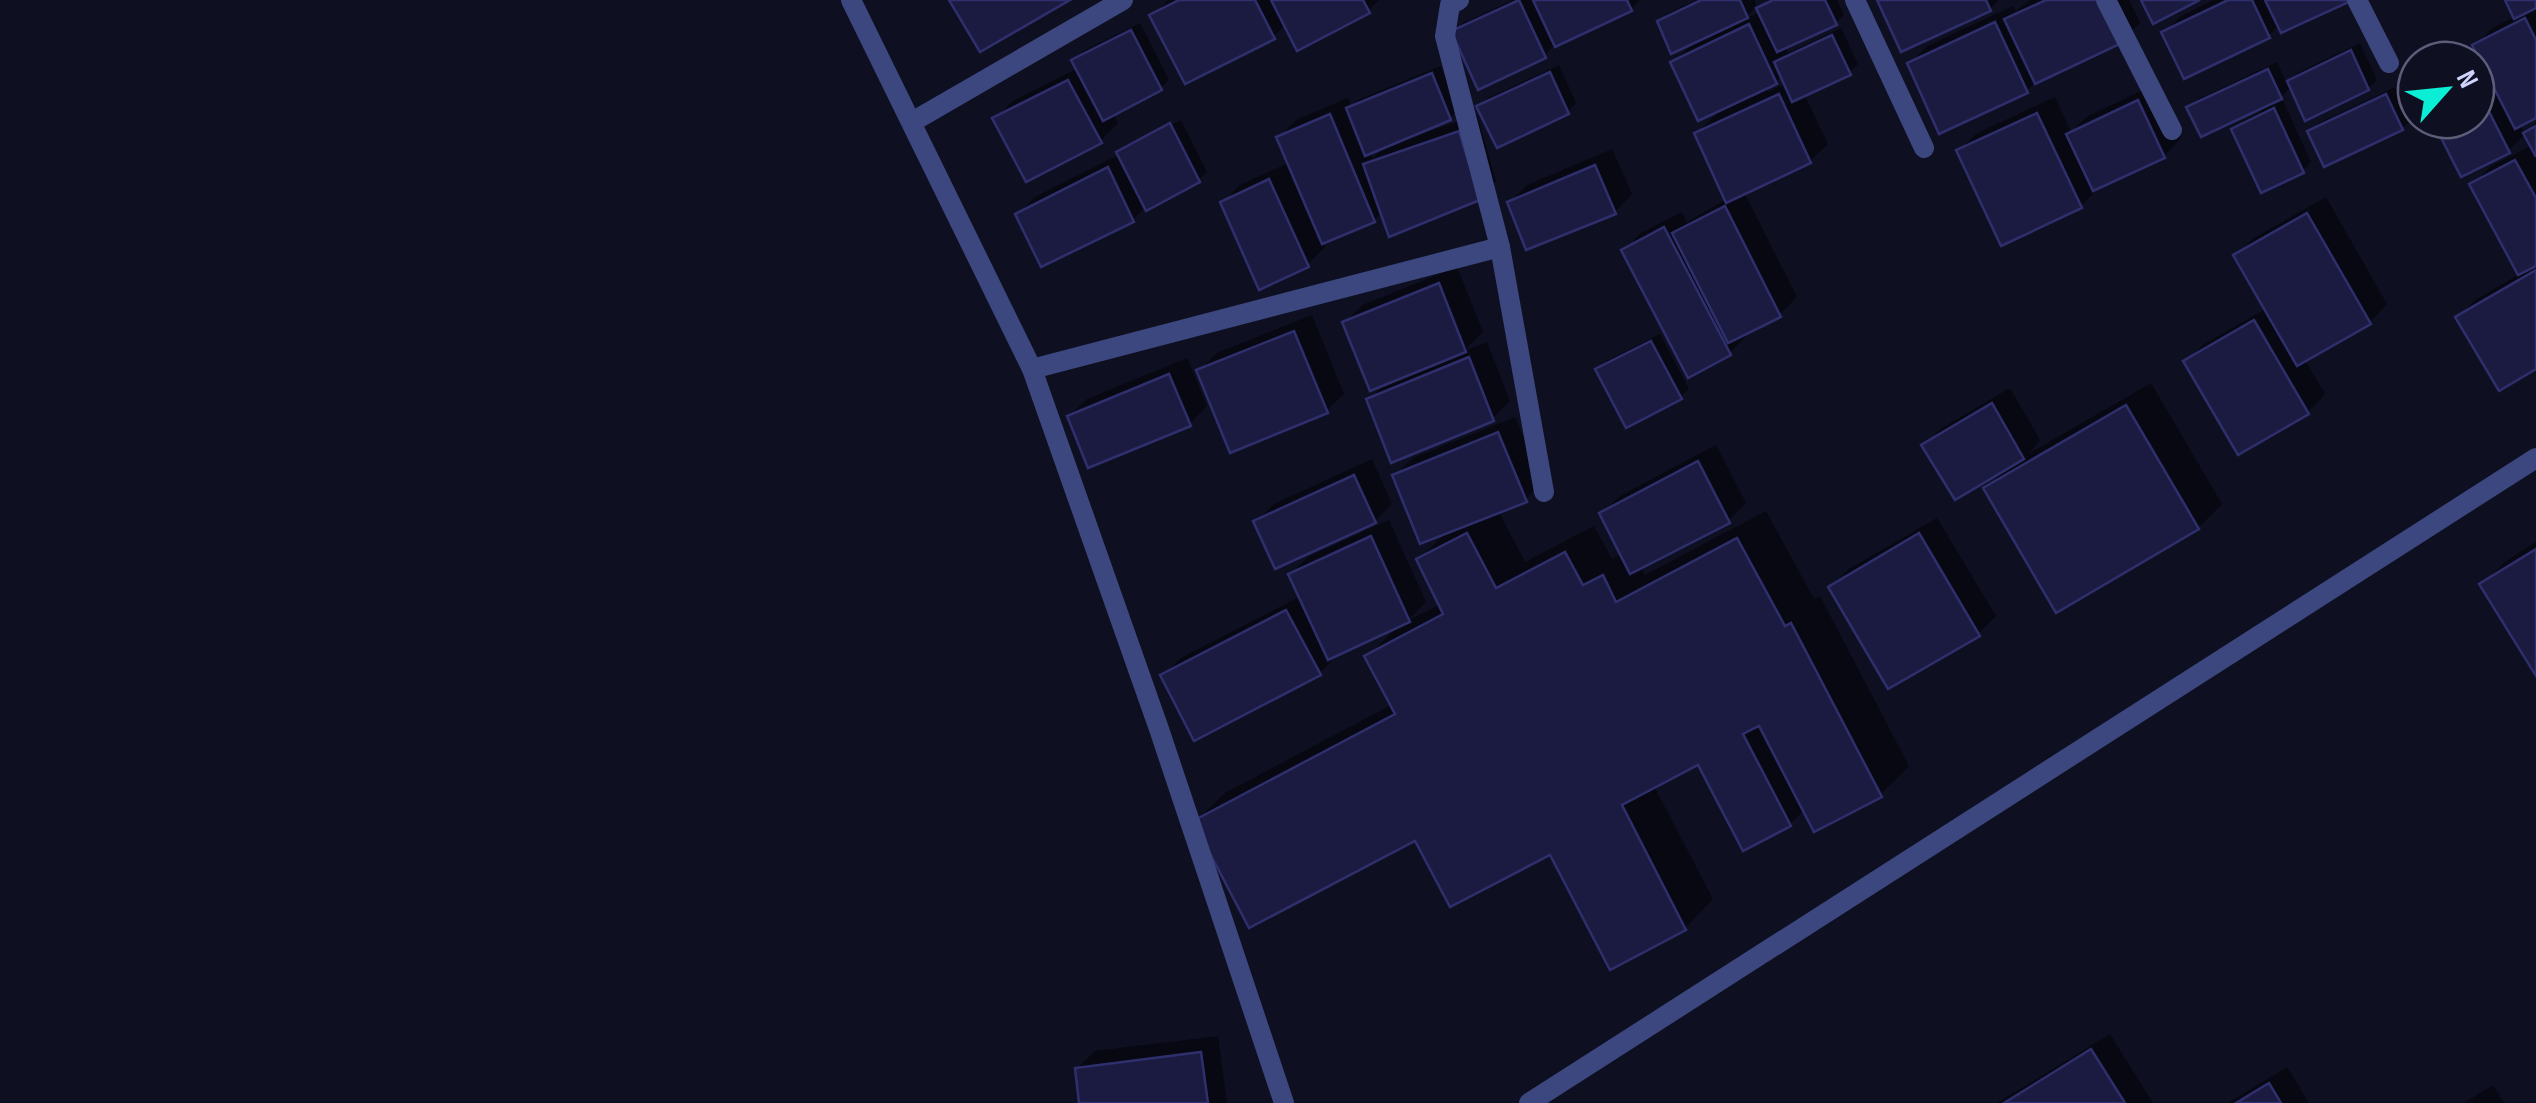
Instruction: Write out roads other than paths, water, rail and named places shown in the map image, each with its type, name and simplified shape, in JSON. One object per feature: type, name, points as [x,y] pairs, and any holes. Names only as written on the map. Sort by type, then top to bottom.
[{"type":"street","points":[[851,0],[1032,369],[1159,729],[1284,1103]]},
{"type":"street","points":[[912,122],[1123,0]]},
{"type":"street","points":[[1855,0],[1924,148]]},
{"type":"street","points":[[2106,0],[2172,130]]},
{"type":"street","points":[[2357,0],[2389,63]]},
{"type":"street","points":[[1453,2],[1444,36],[1500,248],[1544,492]]},
{"type":"street","points":[[1032,369],[1500,248]]},
{"type":"street","points":[[1529,1103],[2536,458]]}]
